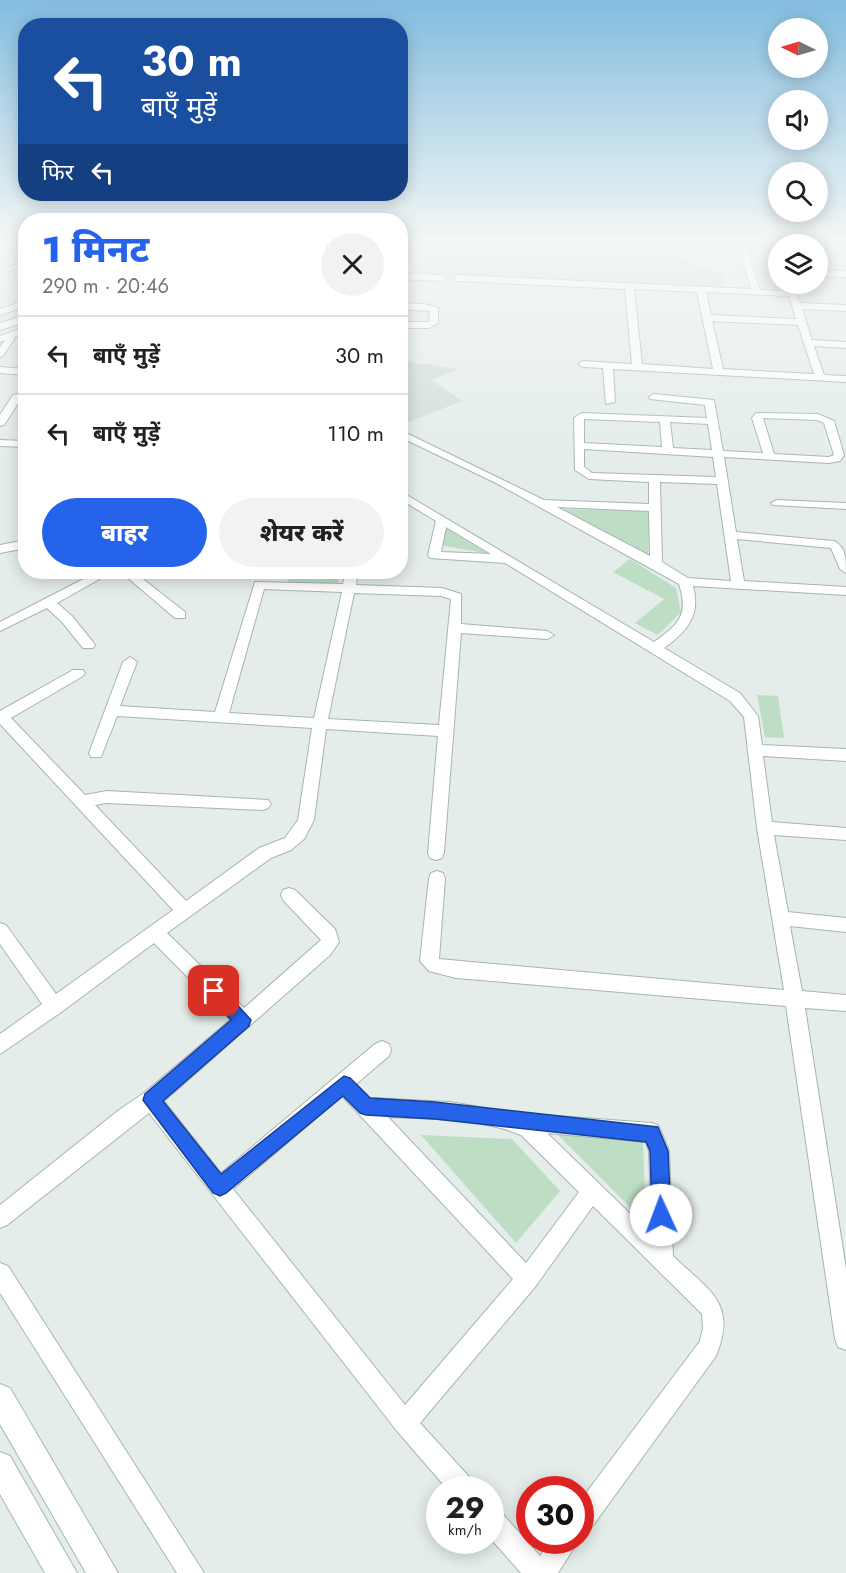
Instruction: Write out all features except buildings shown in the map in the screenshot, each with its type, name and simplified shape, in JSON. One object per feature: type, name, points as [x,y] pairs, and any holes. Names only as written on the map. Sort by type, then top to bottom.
[{"type":"main road","points":[[0,321],[18,315]]},
{"type":"main road","points":[[4,335],[18,324]]},
{"type":"main road","points":[[0,1398],[104,1573]]},
{"type":"main road","points":[[0,1466],[62,1573]]},
{"type":"street","points":[[408,325],[429,325],[433,323],[434,314]]},
{"type":"street","points":[[632,314],[637,367]]},
{"type":"street","points":[[708,314],[719,372]]},
{"type":"street","points":[[800,314],[820,378]]},
{"type":"street","points":[[709,318],[802,322]]},
{"type":"street","points":[[0,354],[4,335]]},
{"type":"street","points":[[809,343],[846,345]]},
{"type":"street","points":[[583,364],[846,379]]},
{"type":"street","points":[[608,366],[610,402]]},
{"type":"street","points":[[0,370],[18,371]]},
{"type":"street","points":[[0,423],[18,397]]},
{"type":"street","points":[[654,397],[710,402],[720,454],[738,584]]},
{"type":"street","points":[[580,446],[770,457],[836,459],[839,455],[829,421],[819,417],[760,415],[757,418],[770,457]]},
{"type":"street","points":[[714,421],[582,416],[579,418],[579,468],[590,476],[723,481]]},
{"type":"street","points":[[665,419],[668,451]]},
{"type":"street","points":[[408,437],[540,502],[685,582],[846,591]]},
{"type":"street","points":[[0,443],[18,444]]},
{"type":"street","points":[[654,477],[656,564]]},
{"type":"street","points":[[408,499],[735,697],[752,716],[765,828],[794,997],[846,1339]]},
{"type":"street","points":[[540,502],[654,508]]},
{"type":"street","points":[[777,503],[846,507]]},
{"type":"street","points":[[442,519],[434,555],[506,559]]},
{"type":"street","points":[[732,535],[834,545],[839,549],[846,569]]},
{"type":"street","points":[[0,549],[18,545]]},
{"type":"street","points":[[0,627],[92,579]]},
{"type":"street","points":[[136,579],[180,615]]},
{"type":"street","points":[[0,1046],[265,853],[293,843],[300,835],[306,820],[320,724],[350,579]]},
{"type":"street","points":[[655,648],[688,621],[688,589],[685,582]]},
{"type":"street","points":[[220,718],[259,585],[449,593],[457,597],[436,853]]},
{"type":"street","points":[[47,601],[67,619],[88,645]]},
{"type":"street","points":[[454,628],[547,635]]},
{"type":"street","points":[[96,753],[130,662]]},
{"type":"street","points":[[78,673],[1,717],[186,912]]},
{"type":"street","points":[[112,711],[446,731]]},
{"type":"street","points":[[755,750],[846,755]]},
{"type":"street","points":[[83,801],[107,797],[263,804]]},
{"type":"street","points":[[765,828],[846,834]]},
{"type":"street","points":[[437,878],[429,961],[435,966],[456,970],[846,1003]]},
{"type":"street","points":[[0,1218],[126,1117],[152,1100],[330,942],[329,934],[289,896]]},
{"type":"street","points":[[780,918],[846,925]]},
{"type":"street","points":[[0,930],[54,1007]]},
{"type":"street","points":[[156,933],[243,1020]]},
{"type":"street","points":[[220,1187],[382,1050]]},
{"type":"street","points":[[344,1084],[527,1279]]},
{"type":"street","points":[[152,1100],[405,1423],[452,1476]]},
{"type":"street","points":[[366,1107],[435,1110],[516,1121],[652,1133],[659,1151],[663,1262]]},
{"type":"street","points":[[516,1121],[528,1128],[711,1308],[715,1321],[714,1335],[708,1348],[594,1503]]},
{"type":"street","points":[[405,1423],[527,1279],[591,1192]]},
{"type":"street","points":[[0,1274],[191,1573]]},
{"type":"street","points":[[504,1535],[538,1573]]},
{"type":"street","points":[[543,1573],[557,1554]]},
{"type":"shaded area","points":[[408,362],[457,370],[431,380],[462,401],[408,422]]},
{"type":"green space","points":[[562,509],[650,511],[648,554]]},
{"type":"green space","points":[[443,526],[489,554],[440,545]]},
{"type":"green space","points":[[630,559],[676,588],[681,612],[658,635],[635,623],[664,599],[613,572]]},
{"type":"green space","points":[[288,579],[339,579],[337,587],[287,585]]},
{"type":"green space","points":[[757,695],[778,696],[784,738],[765,737]]},
{"type":"green space","points":[[555,1132],[643,1142],[646,1223]]},
{"type":"green space","points":[[421,1135],[512,1139],[560,1191],[516,1243]]},
{"type":"route","points":[[214,991],[243,1020],[152,1100],[220,1187],[344,1084],[366,1107],[435,1110],[516,1121],[652,1133],[659,1151],[661,1215]]}]
